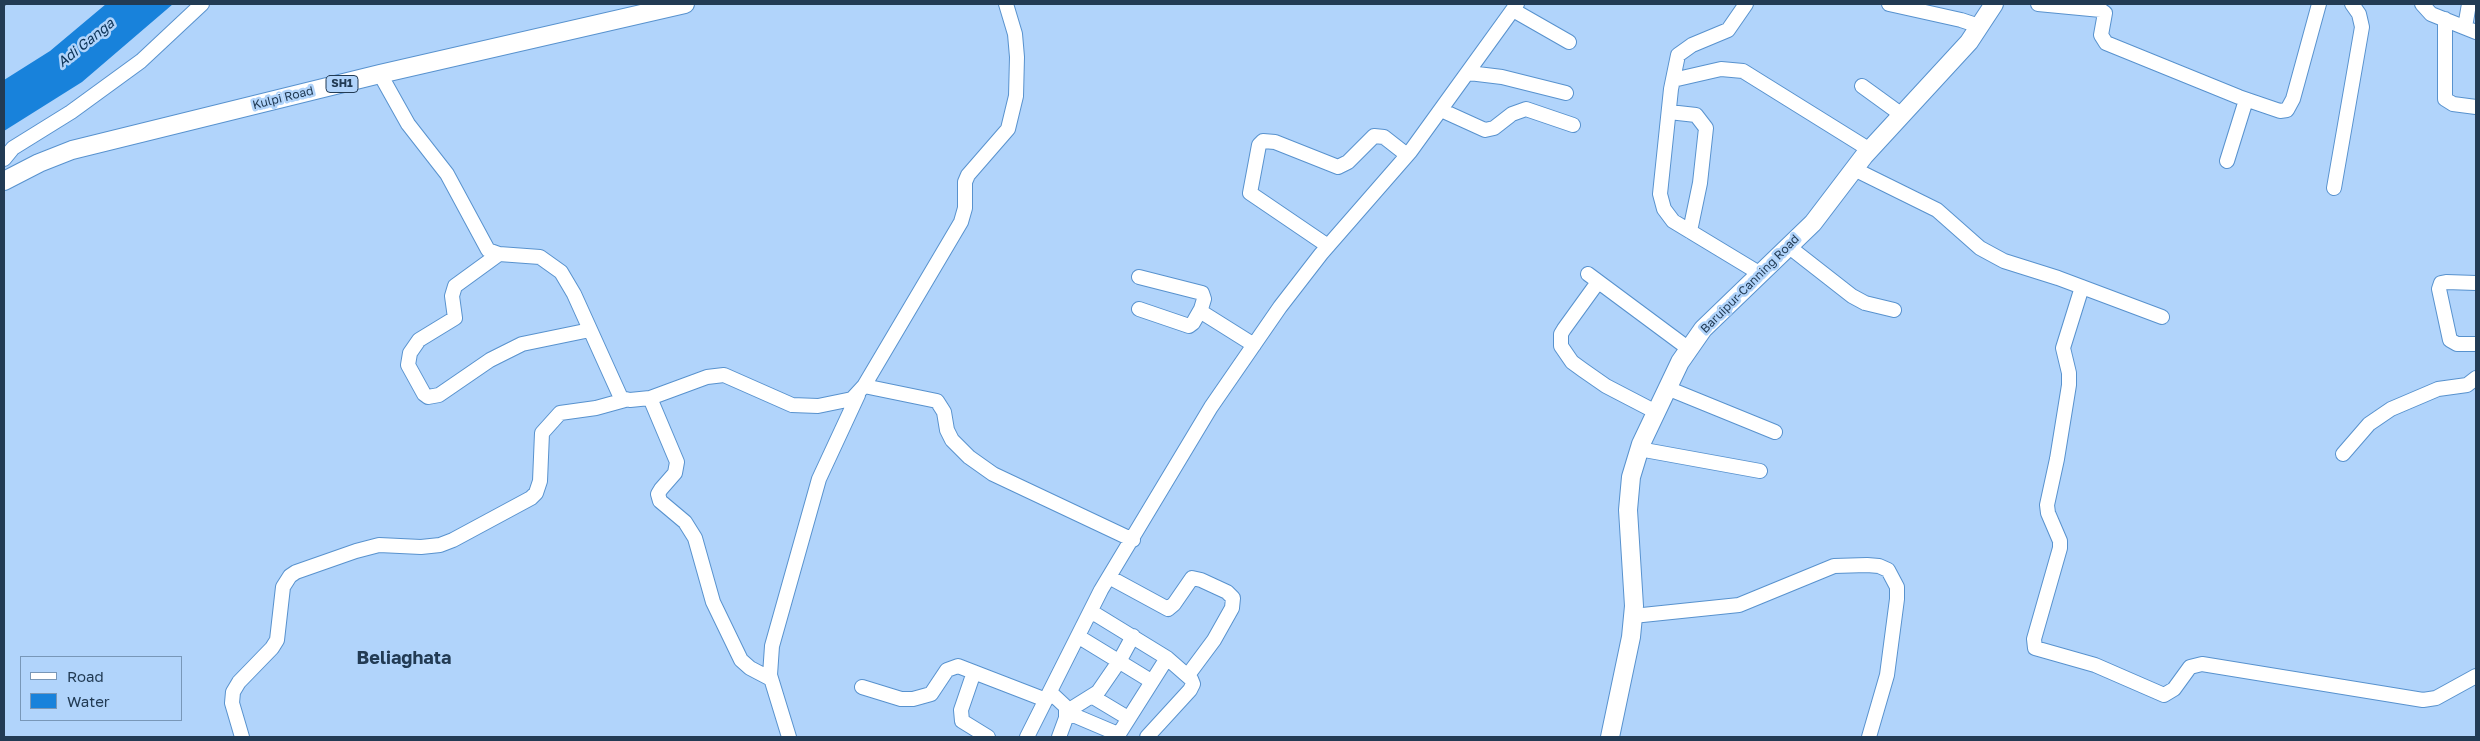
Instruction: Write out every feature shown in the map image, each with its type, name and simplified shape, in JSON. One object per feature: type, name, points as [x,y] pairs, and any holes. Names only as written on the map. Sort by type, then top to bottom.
[{"type":"main road","name":"Kulpi Road","points":[[4,182],[39,162],[72,150],[380,74],[685,4]]},
{"type":"main road","name":"Baruipur-Canning Road","points":[[1610,737],[1632,637],[1633,616],[1628,510],[1631,477],[1639,449],[1668,388],[1689,349],[1703,329],[1813,222],[1870,150],[1969,42],[1994,4]]},
{"type":"street","points":[[4,159],[14,148],[78,108],[142,62],[202,4]]},
{"type":"street","points":[[789,737],[771,679],[769,663],[772,646],[819,478],[861,391],[961,222],[965,208],[966,178],[1004,135],[1012,118],[1016,96],[1017,57],[1015,34],[1006,4]]},
{"type":"street","points":[[1746,4],[1728,30],[1680,52],[1676,60],[1661,199],[1669,218],[1760,274]]},
{"type":"street","points":[[1889,4],[1961,20],[1979,26]]},
{"type":"street","points":[[2038,4],[2101,10],[2105,14],[2102,35],[2106,43],[2246,100],[2280,110],[2287,110],[2290,106],[2319,4]]},
{"type":"street","points":[[2334,188],[2362,27],[2359,14],[2352,4]]},
{"type":"street","points":[[2422,4],[2431,14],[2471,30],[2469,4]]},
{"type":"street","points":[[1027,737],[1109,577],[1211,408],[1254,345],[1328,246],[1407,155],[1516,5],[1569,42]]},
{"type":"street","points":[[2445,19],[2445,99],[2453,104],[2476,107]]},
{"type":"street","points":[[1673,80],[1721,69],[1743,70],[1870,150]]},
{"type":"street","points":[[1468,73],[1502,77],[1566,93]]},
{"type":"street","points":[[380,74],[408,124],[447,174],[488,250],[498,254],[533,255],[553,263],[569,282],[619,395],[625,400]]},
{"type":"street","points":[[1862,86],[1902,115]]},
{"type":"street","points":[[2227,161],[2246,100]]},
{"type":"street","points":[[1441,110],[1485,130],[1494,128],[1512,114],[1526,109],[1573,125]]},
{"type":"street","points":[[1669,112],[1696,115],[1706,128],[1700,184],[1690,231]]},
{"type":"street","points":[[1328,246],[1250,193],[1259,145],[1263,140],[1274,142],[1338,167],[1348,162],[1374,136],[1384,137],[1407,155]]},
{"type":"street","points":[[1854,169],[1937,210],[1980,248],[2004,261],[2082,287],[2162,317]]},
{"type":"street","points":[[1788,246],[1852,296],[1865,303],[1894,310]]},
{"type":"street","points":[[498,254],[455,286],[452,291],[455,318],[420,340],[410,353],[408,365],[424,394],[428,397],[439,395],[490,360],[522,344],[590,330]]},
{"type":"street","points":[[1139,276],[1199,291],[1204,299],[1201,309],[1193,323],[1189,326],[1139,309]]},
{"type":"street","points":[[1656,412],[1599,381],[1572,362],[1561,346],[1561,334],[1593,278],[1689,349]]},
{"type":"street","points":[[2476,283],[2446,282],[2441,283],[2439,289],[2450,340],[2457,344],[2476,344]]},
{"type":"street","points":[[2082,287],[2062,348],[2069,373],[2069,385],[2057,459],[2047,505],[2048,513],[2060,541],[2060,548],[2034,639],[2035,648],[2095,665],[2164,695],[2174,689],[2190,667],[2202,664],[2423,700],[2436,698],[2476,676]]},
{"type":"street","points":[[1201,309],[1203,313],[1254,345]]},
{"type":"street","points":[[242,737],[232,703],[233,692],[239,682],[272,648],[277,640],[283,587],[290,576],[356,551],[378,545],[421,547],[440,545],[453,540],[531,498],[536,493],[540,481],[542,433],[560,413],[596,408],[625,400],[650,398],[716,374],[732,376],[798,407],[841,403],[861,391],[937,401],[944,412],[949,436],[969,457],[1009,483],[1133,540]]},
{"type":"street","points":[[2343,454],[2369,424],[2391,409],[2438,389],[2467,385],[2476,378]]},
{"type":"street","points":[[1668,388],[1775,432]]},
{"type":"street","points":[[650,398],[678,468],[661,488],[658,494],[660,501],[685,522],[695,538],[713,602],[741,660],[750,668],[771,679]]},
{"type":"street","points":[[1639,449],[1760,471]]},
{"type":"street","points":[[1633,616],[1739,605],[1834,566],[1867,565],[1879,566],[1888,570],[1896,587],[1896,608],[1887,675],[1869,737]]},
{"type":"street","points":[[1109,577],[1168,609],[1174,604],[1192,578],[1227,592],[1233,598],[1232,608],[1214,640],[1188,675]]},
{"type":"street","points":[[1092,612],[1167,658],[1188,675],[1193,684],[1190,690],[1147,737]]},
{"type":"street","points":[[1066,712],[1093,697],[1101,689],[1133,636]]},
{"type":"street","points":[[1079,637],[1120,660],[1151,681]]},
{"type":"street","points":[[1066,712],[1118,736],[1167,658]]},
{"type":"street","points":[[862,687],[901,699],[913,699],[931,694],[951,667],[958,666],[1048,696],[1063,703],[1066,712],[1059,737]]},
{"type":"street","points":[[974,672],[961,710],[962,721],[988,737]]},
{"type":"street","points":[[1093,697],[1128,718]]},
{"type":"water","name":"Adi Ganga","points":[[106,4],[173,4],[82,82],[4,131],[4,80],[50,51]]},
{"type":"district","name":"Beliaghata","points":[[404,658]]}]
